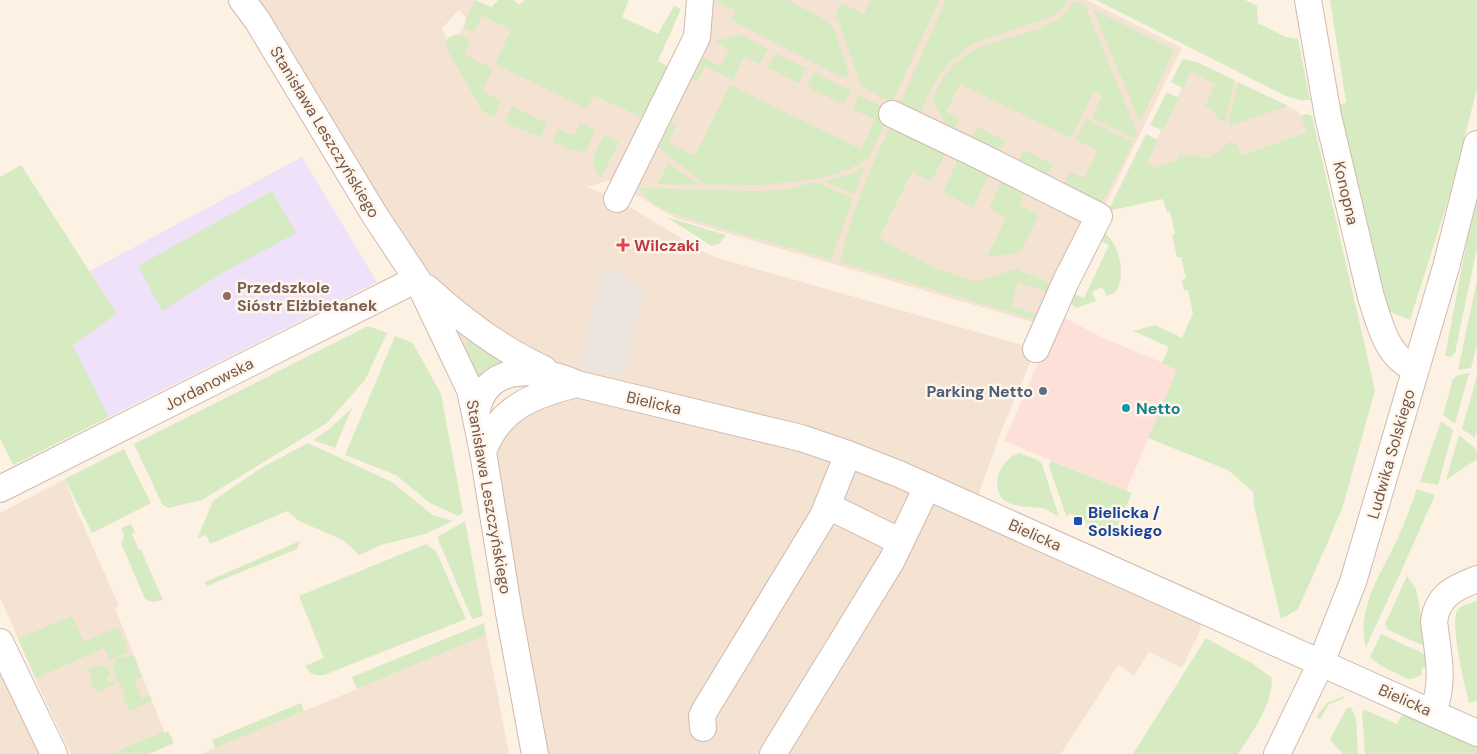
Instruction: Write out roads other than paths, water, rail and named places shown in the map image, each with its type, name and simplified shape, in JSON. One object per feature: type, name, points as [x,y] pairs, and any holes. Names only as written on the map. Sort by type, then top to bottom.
[{"type":"street","name":"Stanisława Leszczyńskiego","points":[[242,0],[257,20],[374,214],[417,279],[476,401],[509,613],[535,754]]},
{"type":"street","points":[[617,199],[697,37],[700,0]]},
{"type":"street","name":"Konopna","points":[[1308,0],[1328,116],[1371,297],[1390,349],[1403,362],[1416,369]]},
{"type":"street","points":[[892,114],[1099,216],[1066,281],[1036,349]]},
{"type":"street","name":"Ludwika Solskiego","points":[[1277,754],[1321,663],[1353,582],[1446,267],[1477,144]]},
{"type":"street","points":[[417,279],[454,313],[474,328],[526,361],[570,381]]},
{"type":"street","name":"Jordanowska","points":[[0,489],[417,279]]},
{"type":"street","name":"Bielicka","points":[[476,401],[498,379],[517,372],[533,372],[801,438],[848,454],[927,487],[1477,732]]},
{"type":"street","name":"Bielicka","points":[[483,452],[497,424],[523,403],[570,381]]},
{"type":"street","points":[[476,401],[523,403]]},
{"type":"street","points":[[703,728],[702,716],[705,710],[821,521],[848,454]]},
{"type":"street","points":[[773,754],[892,560],[927,487]]},
{"type":"street","points":[[828,506],[889,536]]},
{"type":"street","points":[[1433,713],[1440,690],[1441,676],[1434,621],[1435,614],[1444,597],[1452,590],[1477,579]]},
{"type":"street","points":[[0,642],[54,754]]},
{"type":"place","name":"Wilczaki","points":[[623,245]]},
{"type":"place","name":"Przedszkole Sióstr Elżbietanek","points":[[227,296]]},
{"type":"place","name":"Parking Netto","points":[[1043,391]]},
{"type":"place","name":"Netto","points":[[1126,408]]},
{"type":"place","name":"Bielicka / Solskiego","points":[[1078,521]]}]
